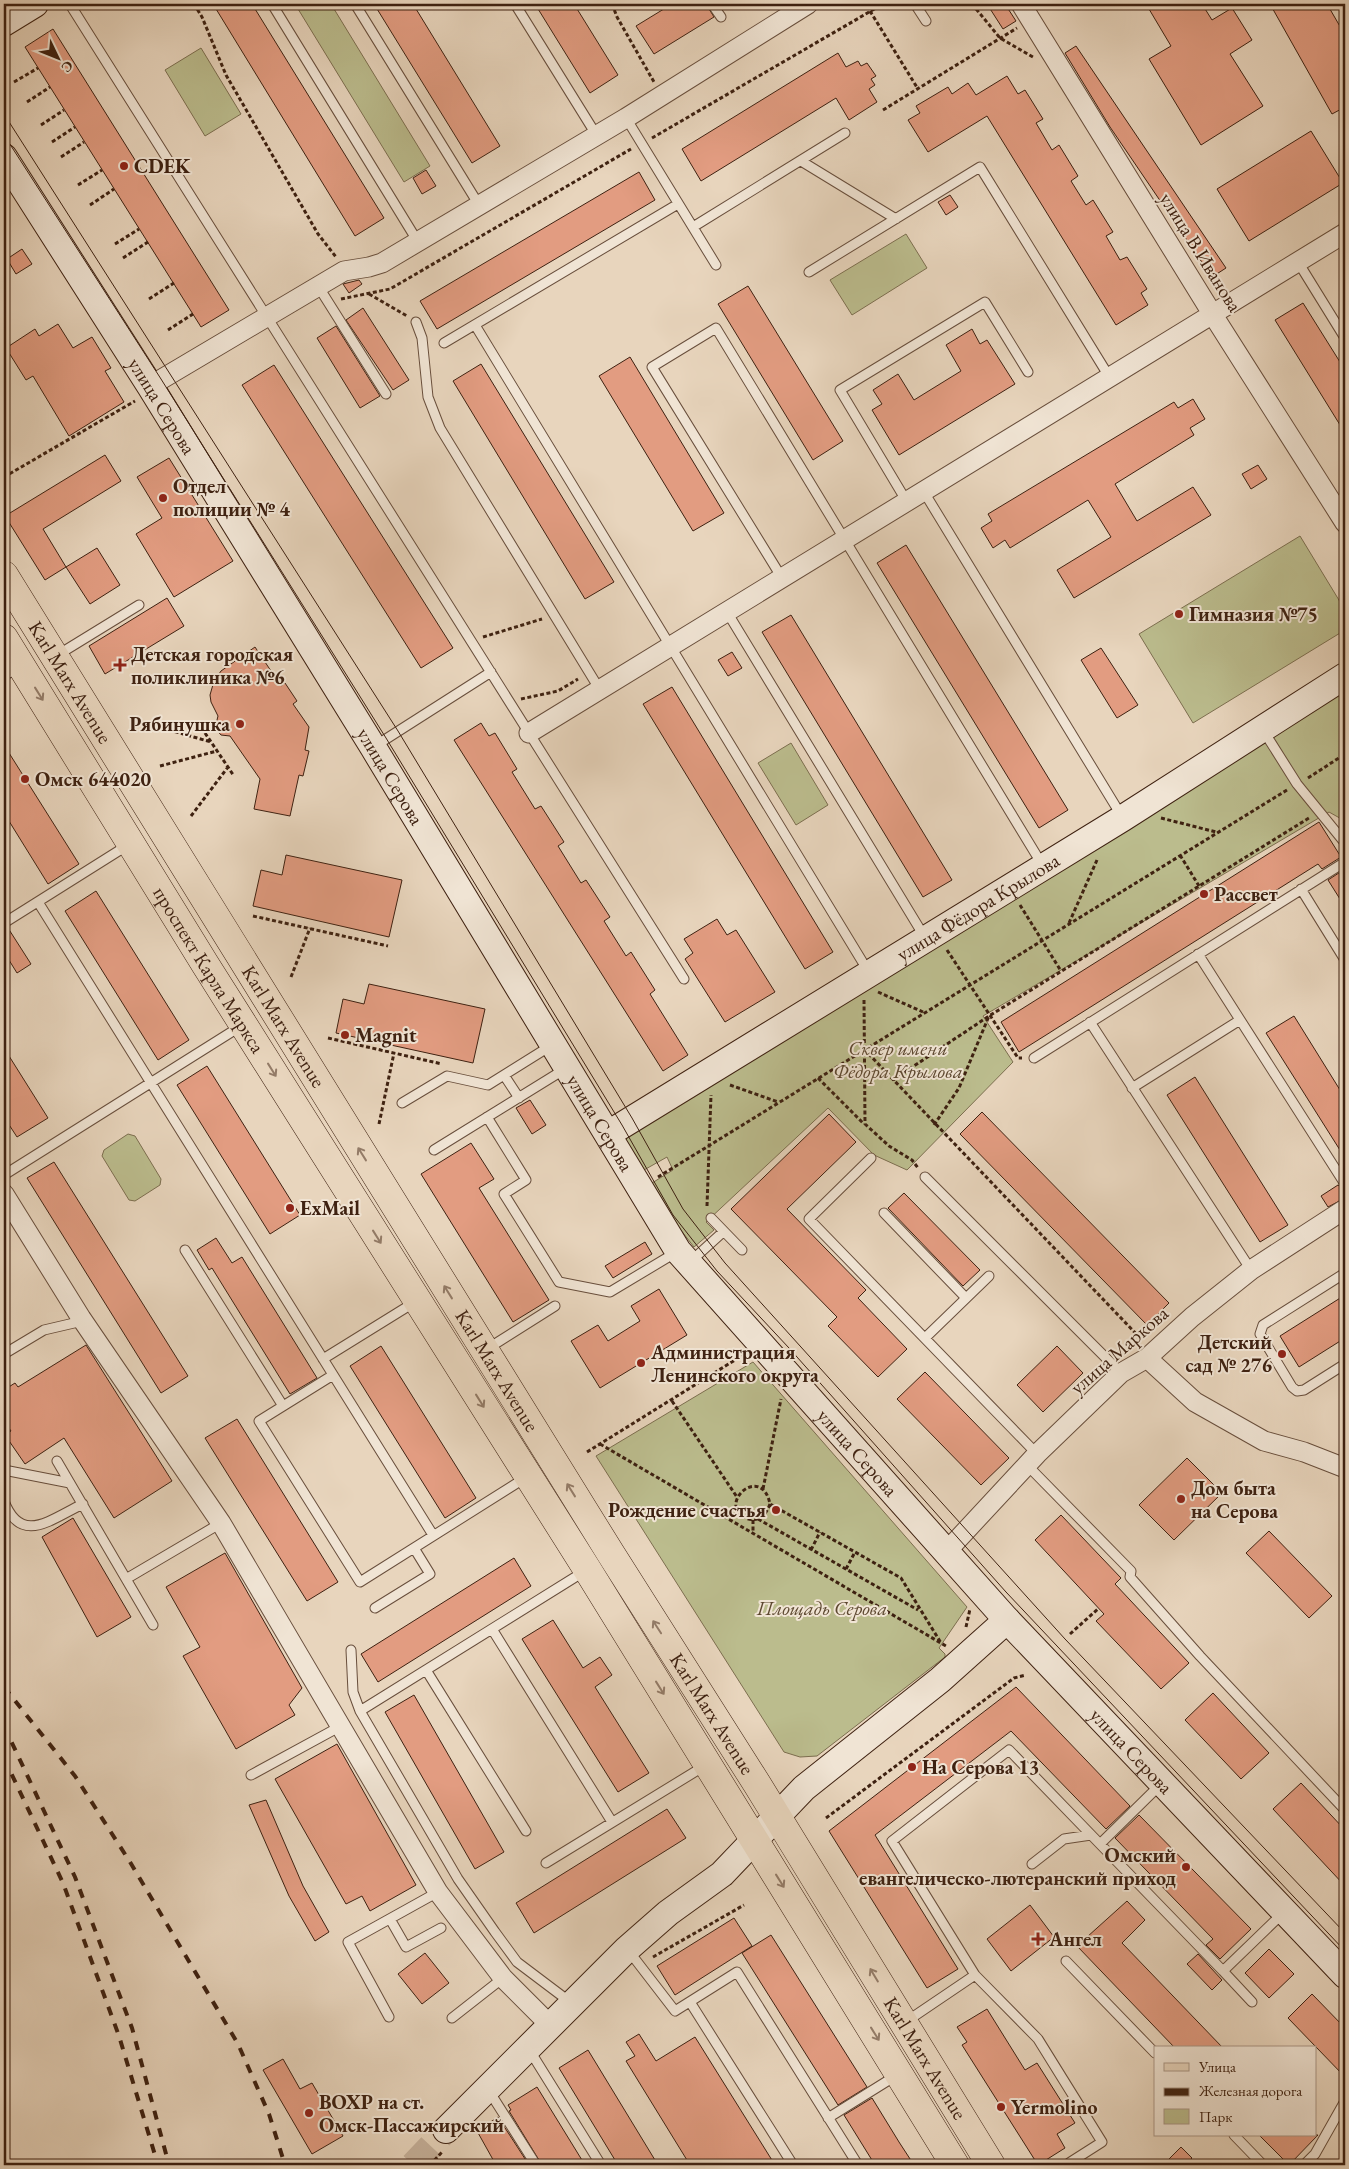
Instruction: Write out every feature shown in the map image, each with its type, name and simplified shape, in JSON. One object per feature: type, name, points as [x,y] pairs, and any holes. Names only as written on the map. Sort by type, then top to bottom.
[{"type":"main road","name":"Karl Marx Avenue","points":[[4,574],[484,1350],[777,1816],[991,2165]]},
{"type":"main road","name":"проспект Карла Маркса","points":[[4,638],[12,671],[104,801],[417,1300]]},
{"type":"main road","points":[[12,671],[52,652]]},
{"type":"main road","points":[[104,801],[133,784]]},
{"type":"main road","name":"Karl Marx Avenue","points":[[417,1300],[708,1764],[955,2165]]},
{"type":"main road","points":[[459,1367],[484,1350]]},
{"type":"street","points":[[8,18],[35,4]]},
{"type":"street","points":[[151,388],[344,271],[382,263],[418,242],[626,118],[808,4]]},
{"type":"street","name":"улица В.Иванова","points":[[1021,4],[1213,315],[1345,523]]},
{"type":"street","name":"улица Серова","points":[[4,159],[151,388],[373,747],[608,1134],[638,1188],[683,1257],[1007,1620],[1345,1975]]},
{"type":"street","points":[[529,733],[1345,233]]},
{"type":"street","name":"улица Фёдора Крылова","points":[[608,1134],[869,986],[931,935],[1123,818],[1345,676]]},
{"type":"street","points":[[4,1194],[81,1318],[221,1523],[438,1892],[503,1978],[551,2026]]},
{"type":"street","name":"улица Маркова","points":[[946,1552],[1033,1460],[1121,1373],[1150,1355],[1192,1317],[1251,1270],[1345,1209]]},
{"type":"street","points":[[1150,1355],[1196,1402],[1264,1441],[1304,1452],[1345,1468]]},
{"type":"street","points":[[446,2130],[627,1949],[668,1913],[722,1874],[804,1788],[940,1680],[1007,1620]]},
{"type":"lane","points":[[272,4],[418,242]]},
{"type":"lane","points":[[355,4],[479,205]]},
{"type":"lane","points":[[515,4],[596,136]]},
{"type":"lane","points":[[712,4],[721,17]]},
{"type":"lane","points":[[915,4],[926,21]]},
{"type":"lane","points":[[71,6],[684,979]]},
{"type":"lane","points":[[626,118],[716,265]]},
{"type":"lane","points":[[693,227],[846,133]]},
{"type":"lane","points":[[801,161],[896,219]]},
{"type":"lane","points":[[809,272],[980,167],[1110,378]]},
{"type":"lane","points":[[444,342],[678,204]]},
{"type":"lane","points":[[1298,262],[1345,338]]},
{"type":"lane","points":[[318,286],[386,394]]},
{"type":"lane","points":[[907,502],[840,390],[985,302],[1028,372]]},
{"type":"lane","points":[[416,322],[422,338],[428,397],[440,428],[600,690]]},
{"type":"lane","points":[[475,324],[670,646],[869,986]]},
{"type":"lane","points":[[782,578],[652,367],[716,328],[1043,867]]},
{"type":"lane","points":[[924,492],[1123,818]]},
{"type":"lane","points":[[52,652],[139,605]]},
{"type":"lane","points":[[727,612],[931,935]]},
{"type":"lane","points":[[373,747],[491,672]]},
{"type":"lane","points":[[1262,728],[1297,784],[1345,843]]},
{"type":"lane","points":[[4,923],[131,844]]},
{"type":"lane","points":[[1034,1058],[1345,862]]},
{"type":"lane","points":[[1301,890],[1345,960]]},
{"type":"lane","points":[[38,902],[433,1535]]},
{"type":"lane","points":[[1198,954],[1345,1184]]},
{"type":"lane","points":[[1132,1088],[1240,1020]]},
{"type":"lane","points":[[1090,1022],[1251,1270]]},
{"type":"lane","points":[[4,1174],[243,1024]]},
{"type":"lane","points":[[402,1103],[447,1076],[488,1085],[553,1044]]},
{"type":"lane","points":[[434,1150],[567,1068]]},
{"type":"lane","points":[[504,1075],[519,1098]]},
{"type":"lane","points":[[487,1117],[526,1180],[504,1194],[558,1282],[610,1292],[683,1257],[723,1232]]},
{"type":"lane","points":[[871,1158],[809,1219],[926,1338],[1131,1571],[1130,1577],[1200,1656],[1345,1810]]},
{"type":"lane","points":[[926,1177],[1121,1373]]},
{"type":"lane","points":[[884,1213],[966,1298]]},
{"type":"lane","points":[[711,1218],[742,1250]]},
{"type":"lane","points":[[185,1250],[283,1406]]},
{"type":"lane","points":[[1345,1273],[1263,1325],[1260,1334],[1292,1387],[1297,1391],[1304,1390],[1345,1364]]},
{"type":"lane","points":[[926,1338],[989,1276]]},
{"type":"lane","points":[[323,1359],[417,1300]]},
{"type":"lane","points":[[484,1350],[555,1306]]},
{"type":"lane","points":[[4,1354],[44,1330],[74,1323],[81,1318]]},
{"type":"lane","points":[[333,1375],[259,1421],[360,1582],[528,1476]]},
{"type":"lane","points":[[57,1461],[153,1625]]},
{"type":"lane","points":[[4,1470],[70,1483]]},
{"type":"lane","points":[[4,1501],[10,1516],[22,1526],[35,1526],[82,1504]]},
{"type":"lane","points":[[126,1579],[221,1523]]},
{"type":"lane","points":[[376,1608],[430,1574],[414,1548]]},
{"type":"lane","points":[[360,1711],[587,1570]]},
{"type":"lane","points":[[492,1629],[612,1822]]},
{"type":"lane","points":[[351,1650],[353,1692],[360,1711],[458,1880],[517,1962],[572,2004]]},
{"type":"lane","points":[[426,1670],[526,1830]]},
{"type":"lane","points":[[251,1775],[341,1726]]},
{"type":"lane","points":[[1069,2163],[1102,2142],[1038,2039],[975,1975],[892,1841],[1009,1750],[1252,2002]]},
{"type":"lane","points":[[546,1863],[708,1764]]},
{"type":"lane","points":[[1100,1844],[1162,1783]]},
{"type":"lane","points":[[1032,1864],[1064,1839],[1091,1835]]},
{"type":"lane","points":[[389,2016],[348,1942],[438,1892]]},
{"type":"lane","points":[[1223,1971],[1284,1911]]},
{"type":"lane","points":[[390,1919],[406,1948],[441,1928]]},
{"type":"lane","points":[[627,1949],[676,2011],[737,1972],[858,2165]]},
{"type":"lane","points":[[1066,1961],[1154,2052]]},
{"type":"lane","points":[[903,2024],[975,1975]]},
{"type":"lane","points":[[452,2018],[503,1978]]},
{"type":"lane","points":[[690,2002],[793,2165]]},
{"type":"lane","points":[[528,2048],[601,2165]]},
{"type":"lane","points":[[828,2118],[899,2074]]},
{"type":"lane","points":[[488,2089],[536,2165]]},
{"type":"lane","points":[[1304,2165],[1315,2154],[1345,2101]]},
{"type":"lane","points":[[1235,2136],[1263,2165]]},
{"type":"path","points":[[194,4],[226,75],[318,234],[344,271]]},
{"type":"path","points":[[197,9],[206,4]]},
{"type":"path","points":[[612,4],[636,53],[662,96]]},
{"type":"path","points":[[328,303],[390,289],[883,4]]},
{"type":"path","points":[[972,4],[1000,38],[1038,60],[1033,52]]},
{"type":"path","points":[[870,11],[918,89]]},
{"type":"path","points":[[883,110],[1018,28],[1023,36]]},
{"type":"path","points":[[14,82],[38,68]]},
{"type":"path","points":[[27,102],[50,88]]},
{"type":"path","points":[[41,124],[64,110]]},
{"type":"path","points":[[52,142],[75,127]]},
{"type":"path","points":[[61,157],[84,142]]},
{"type":"path","points":[[78,185],[102,170]]},
{"type":"path","points":[[90,204],[114,189]]},
{"type":"path","points":[[115,244],[139,229]]},
{"type":"path","points":[[124,258],[148,242]]},
{"type":"path","points":[[149,299],[174,284]]},
{"type":"path","points":[[168,330],[193,314]]},
{"type":"path","points":[[4,477],[151,388]]},
{"type":"path","points":[[471,641],[555,615]]},
{"type":"path","points":[[130,719],[211,742]]},
{"type":"path","points":[[205,733],[234,776]]},
{"type":"path","points":[[160,766],[217,751]]},
{"type":"path","points":[[638,1188],[708,1147],[923,1012],[1345,754]]},
{"type":"path","points":[[191,816],[228,766]]},
{"type":"path","points":[[892,1080],[989,1016],[1319,811]]},
{"type":"path","points":[[1158,818],[1216,832]]},
{"type":"path","points":[[1068,924],[1101,852]]},
{"type":"path","points":[[1180,855],[1199,886]]},
{"type":"path","points":[[1009,887],[1061,971]]},
{"type":"path","points":[[253,916],[388,946]]},
{"type":"path","points":[[291,977],[310,928]]},
{"type":"path","points":[[931,935],[969,985],[1018,1058],[1034,1058]]},
{"type":"path","points":[[865,1124],[864,1049],[869,986],[923,1012]]},
{"type":"path","points":[[934,1125],[959,1088],[989,1016]]},
{"type":"path","points":[[328,1038],[447,1065]]},
{"type":"path","points":[[864,1049],[1150,1355]]},
{"type":"path","points":[[379,1124],[394,1053]]},
{"type":"path","points":[[818,1078],[889,1146],[912,1160],[926,1177]]},
{"type":"path","points":[[728,1084],[779,1103]]},
{"type":"path","points":[[711,1088],[707,1214],[711,1218]]},
{"type":"path","points":[[587,1452],[761,1344]]},
{"type":"path","points":[[763,1489],[783,1390],[791,1378]]},
{"type":"path","points":[[672,1401],[737,1497]]},
{"type":"path","points":[[600,1444],[949,1648]]},
{"type":"path","points":[[758,1520],[767,1513],[770,1504],[768,1496],[763,1489],[752,1486],[742,1490],[737,1497],[736,1506],[740,1515],[758,1520],[920,1612]]},
{"type":"path","points":[[770,1504],[901,1578],[941,1644]]},
{"type":"path","points":[[753,1520],[753,1533]]},
{"type":"path","points":[[811,1550],[820,1532]]},
{"type":"path","points":[[846,1569],[855,1552]]},
{"type":"path","points":[[965,1630],[970,1607]]},
{"type":"path","points":[[1070,1634],[1098,1608]]},
{"type":"path","points":[[826,1818],[1014,1678],[1026,1675]]},
{"type":"green space","points":[[295,4],[331,4],[430,166],[404,182]]},
{"type":"green space","points":[[201,48],[241,114],[205,136],[165,70]]},
{"type":"green space","points":[[906,234],[927,268],[852,315],[830,280]]},
{"type":"green space","points":[[1300,536],[1345,610],[1345,630],[1193,723],[1139,634]]},
{"type":"green space","name":"Сквер имени Фёдора Крылова","points":[[1345,685],[1345,821],[1329,812],[983,1016],[1013,1062],[907,1170],[874,1155],[828,1108],[706,1222],[714,1230],[694,1247],[669,1215],[652,1183],[673,1170],[667,1157],[644,1170],[625,1140],[631,1129]]},
{"type":"green space","points":[[791,743],[828,805],[796,825],[758,763]]},
{"type":"green space","points":[[128,1134],[135,1136],[161,1179],[160,1185],[135,1201],[129,1200],[102,1156],[104,1150]]},
{"type":"green space","name":"Площадь Серова","points":[[753,1362],[967,1607],[939,1648],[945,1654],[945,1657],[817,1756],[800,1757],[784,1752],[596,1456]]},
{"type":"building","points":[[213,4],[252,4],[384,218],[355,236]]},
{"type":"building","points":[[374,4],[413,4],[500,146],[472,163]]},
{"type":"building","points":[[535,4],[574,4],[618,75],[590,93]]},
{"type":"building","points":[[672,4],[706,4],[714,17],[654,54],[636,26]]},
{"type":"building","points":[[987,4],[1005,4],[1016,21],[1003,29]]},
{"type":"building","points":[[1146,4],[1202,4],[1212,20],[1232,8],[1252,40],[1230,54],[1263,106],[1201,145],[1149,59],[1171,46]]},
{"type":"building","points":[[1270,4],[1327,4],[1345,35],[1345,107],[1332,114]]},
{"type":"building","points":[[53,29],[229,310],[201,327],[25,47]]},
{"type":"building","points":[[1076,46],[1226,268],[1212,277],[1110,127],[1065,53]]},
{"type":"building","points":[[838,53],[846,67],[858,61],[861,66],[867,63],[876,76],[871,79],[875,85],[869,89],[877,102],[849,120],[836,98],[701,181],[682,149]]},
{"type":"building","points":[[1007,76],[1018,94],[1025,90],[1043,119],[1036,123],[1052,150],[1059,145],[1078,176],[1071,181],[1086,205],[1093,200],[1113,232],[1106,236],[1120,260],[1127,257],[1147,289],[1141,293],[1148,305],[1116,325],[987,116],[928,152],[908,120],[920,113],[916,106],[948,87],[952,94],[968,83],[976,95]]},
{"type":"building","points":[[1311,131],[1343,183],[1249,241],[1217,189]]},
{"type":"building","points":[[426,170],[436,186],[422,194],[413,178]]},
{"type":"building","points":[[639,172],[655,200],[437,329],[420,301]]},
{"type":"building","points":[[950,195],[958,207],[946,215],[938,202]]},
{"type":"building","points":[[22,249],[32,264],[16,274],[7,259]]},
{"type":"building","points":[[359,280],[362,284],[349,293],[343,284]]},
{"type":"building","points":[[748,286],[843,441],[813,460],[718,304]]},
{"type":"building","points":[[1303,303],[1345,370],[1345,433],[1275,320]]},
{"type":"building","points":[[363,308],[409,380],[393,390],[346,320]]},
{"type":"building","points":[[58,324],[73,348],[92,337],[111,368],[105,371],[124,402],[69,436],[33,376],[26,380],[6,348],[35,329],[39,336]]},
{"type":"building","points":[[336,326],[380,396],[360,408],[317,338]]},
{"type":"building","points":[[972,329],[980,344],[987,340],[1015,384],[899,455],[872,410],[882,404],[873,390],[898,374],[914,400],[961,371],[946,345]]},
{"type":"building","points":[[630,357],[724,513],[693,531],[599,376]]},
{"type":"building","points":[[481,364],[614,582],[585,599],[453,381]]},
{"type":"building","points":[[274,365],[453,648],[421,668],[242,385]]},
{"type":"building","points":[[1193,399],[1205,419],[1190,428],[1194,435],[1115,484],[1137,521],[1193,487],[1211,515],[1074,598],[1057,570],[1111,537],[1088,500],[1010,548],[1005,540],[993,548],[981,528],[992,521],[988,514],[1174,402],[1178,408]]},
{"type":"building","points":[[105,455],[121,481],[43,529],[66,567],[45,580],[5,516]]},
{"type":"building","points":[[169,458],[233,561],[174,597],[136,534],[162,518],[137,477]]},
{"type":"building","points":[[1258,465],[1267,479],[1251,489],[1242,474]]},
{"type":"building","points":[[906,545],[1068,810],[1039,828],[877,563]]},
{"type":"building","points":[[97,548],[120,585],[90,604],[66,567]]},
{"type":"building","points":[[167,598],[184,626],[105,674],[89,646]]},
{"type":"building","points":[[791,615],[952,880],[923,897],[762,632]]},
{"type":"building","points":[[255,647],[281,686],[285,683],[297,701],[293,704],[309,727],[305,750],[309,751],[303,776],[299,775],[290,816],[254,809],[260,779],[230,736],[221,735],[215,728],[218,716],[211,702],[210,695],[214,681],[221,671]]},
{"type":"building","points":[[1101,648],[1138,705],[1117,718],[1081,660]]},
{"type":"building","points":[[732,652],[742,668],[728,676],[718,660]]},
{"type":"building","points":[[672,687],[833,952],[805,969],[643,704]]},
{"type":"building","points":[[481,723],[489,736],[495,733],[517,769],[512,772],[535,809],[541,806],[564,842],[558,846],[581,883],[586,880],[610,917],[604,921],[626,956],[631,952],[655,990],[650,994],[688,1055],[663,1071],[454,740]]},
{"type":"building","points":[[4,745],[79,864],[48,884],[4,813]]},
{"type":"building","points":[[1319,822],[1341,857],[1322,869],[1318,864],[1019,1052],[1001,1022]]},
{"type":"building","points":[[286,855],[402,880],[389,937],[253,906],[261,870],[282,875]]},
{"type":"building","points":[[1345,869],[1345,907],[1328,880]]},
{"type":"building","points":[[96,891],[189,1040],[158,1060],[65,911]]},
{"type":"building","points":[[717,919],[727,935],[736,930],[775,992],[725,1022],[685,959],[693,953],[684,939]]},
{"type":"building","points":[[8,928],[31,964],[17,973],[4,952],[4,929]]},
{"type":"building","points":[[369,984],[485,1009],[473,1063],[336,1033],[343,999],[364,1004]]},
{"type":"building","points":[[1294,1016],[1345,1098],[1345,1158],[1266,1033]]},
{"type":"building","points":[[4,1048],[48,1118],[17,1137],[4,1117]]},
{"type":"building","points":[[207,1066],[300,1215],[270,1234],[177,1085]]},
{"type":"building","points":[[1195,1077],[1288,1225],[1260,1242],[1167,1095]]},
{"type":"building","points":[[530,1100],[546,1125],[532,1134],[516,1108]]},
{"type":"building","points":[[982,1112],[1169,1303],[1147,1325],[960,1134]]},
{"type":"building","points":[[829,1114],[856,1142],[787,1209],[866,1290],[858,1298],[907,1349],[878,1377],[828,1326],[837,1317],[731,1209]]},
{"type":"building","points":[[471,1143],[494,1179],[479,1188],[549,1300],[513,1322],[421,1174]]},
{"type":"building","points":[[54,1162],[188,1376],[161,1393],[27,1178]]},
{"type":"building","points":[[1338,1185],[1345,1190],[1345,1198],[1328,1207],[1321,1196]]},
{"type":"building","points":[[904,1193],[980,1270],[963,1286],[888,1208]]},
{"type":"building","points":[[216,1238],[232,1263],[242,1257],[317,1378],[290,1394],[212,1268],[209,1270],[197,1250]]},
{"type":"building","points":[[645,1242],[652,1254],[613,1278],[605,1266]]},
{"type":"building","points":[[659,1289],[687,1335],[600,1388],[571,1341],[598,1325],[608,1341],[640,1321],[631,1306]]},
{"type":"building","points":[[1345,1295],[1345,1338],[1299,1367],[1280,1336]]},
{"type":"building","points":[[86,1345],[172,1481],[114,1518],[64,1438],[25,1464],[5,1435],[11,1431],[4,1421],[4,1390],[15,1383],[18,1387]]},
{"type":"building","points":[[381,1346],[476,1498],[445,1518],[350,1366]]},
{"type":"building","points":[[1057,1346],[1083,1373],[1043,1412],[1017,1385]]},
{"type":"building","points":[[925,1372],[1009,1458],[981,1485],[897,1399]]},
{"type":"building","points":[[237,1419],[338,1582],[307,1601],[205,1438]]},
{"type":"building","name":"Дом быта на Серова","points":[[1187,1458],[1222,1493],[1174,1540],[1139,1505]]},
{"type":"building","points":[[1061,1515],[1121,1578],[1115,1584],[1189,1663],[1161,1689],[1096,1621],[1104,1614],[1035,1540]]},
{"type":"building","points":[[73,1518],[131,1617],[97,1637],[42,1537]]},
{"type":"building","points":[[1269,1531],[1332,1596],[1309,1618],[1246,1553]]},
{"type":"building","points":[[225,1553],[302,1688],[289,1705],[295,1715],[236,1749],[183,1656],[200,1647],[166,1587]]},
{"type":"building","points":[[514,1558],[531,1586],[378,1682],[361,1654]]},
{"type":"building","points":[[553,1620],[583,1668],[600,1657],[612,1675],[595,1687],[649,1773],[618,1792],[522,1639]]},
{"type":"building","points":[[1016,1687],[1130,1806],[1106,1829],[1011,1731],[875,1835],[958,1969],[927,1988],[829,1831]]},
{"type":"building","points":[[1213,1693],[1269,1753],[1241,1779],[1185,1720]]},
{"type":"building","points":[[414,1695],[504,1852],[475,1869],[385,1712]]},
{"type":"building","points":[[337,1744],[416,1885],[370,1911],[362,1896],[346,1904],[275,1779]]},
{"type":"building","points":[[1301,1783],[1345,1830],[1345,1886],[1273,1809]]},
{"type":"building","points":[[266,1800],[303,1886],[329,1932],[315,1941],[289,1896],[249,1805]]},
{"type":"building","points":[[667,1809],[686,1838],[534,1933],[516,1903]]},
{"type":"building","points":[[1139,1815],[1251,1929],[1220,1959],[1206,1945],[1213,1939],[1115,1838]]},
{"type":"building","points":[[1127,1901],[1145,1920],[1122,1943],[1221,2046],[1173,2046],[1077,1946]]},
{"type":"building","points":[[1030,1905],[1054,1937],[1011,1971],[987,1939]]},
{"type":"building","points":[[734,1918],[752,1946],[675,1995],[657,1966]]},
{"type":"building","points":[[771,1935],[867,2087],[838,2105],[742,1953]]},
{"type":"building","points":[[1269,1949],[1294,1974],[1269,1998],[1245,1973]]},
{"type":"building","points":[[425,1953],[449,1983],[422,2004],[398,1974]]},
{"type":"building","points":[[1198,1954],[1222,1980],[1212,1990],[1187,1964]]},
{"type":"building","points":[[1312,1994],[1345,2028],[1345,2077],[1316,2046],[1288,2018]]},
{"type":"building","points":[[987,2009],[1025,2070],[1037,2063],[1075,2123],[1057,2134],[1065,2148],[1038,2165],[962,2045],[967,2042],[957,2027]]},
{"type":"building","points":[[639,2034],[656,2061],[695,2037],[775,2165],[690,2165],[626,2061],[635,2056],[626,2042]]},
{"type":"building","points":[[588,2050],[658,2165],[618,2165],[559,2068]]},
{"type":"building","name":"ВОХР на ст. Омск-Пассажирский","points":[[283,2059],[300,2089],[312,2083],[343,2136],[312,2154],[263,2070]]},
{"type":"building","points":[[537,2087],[585,2165],[542,2165],[509,2111],[511,2110],[508,2105]]},
{"type":"building","points":[[872,2098],[914,2165],[875,2165],[844,2115]]},
{"type":"building","points":[[498,2117],[529,2165],[496,2165],[477,2131]]},
{"type":"building","points":[[1318,2135],[1289,2165],[1260,2136]]},
{"type":"building","points":[[1181,2147],[1192,2158],[1185,2165],[1163,2165]]},
{"type":"tunnel","points":[[413,2165],[446,2130]]},
{"type":"tram line","points":[[4,114],[398,731],[632,1118],[683,1209],[725,1263],[1065,1639],[1345,1933]]},
{"type":"tram line","points":[[4,135],[161,379],[386,738],[622,1125],[673,1215],[717,1271],[789,1348],[1006,1592],[1345,1951]]},
{"type":"railway","points":[[4,1687],[75,1776],[130,1862],[238,2044],[269,2114],[285,2165]]},
{"type":"railway","points":[[4,1726],[75,1877],[132,2028],[169,2165]]},
{"type":"railway","points":[[4,1758],[63,1883],[119,2036],[158,2165]]},
{"type":"place","name":"CDEK","points":[[124,166]]},
{"type":"place","name":"Отдел полиции № 4","points":[[163,498]]},
{"type":"place","name":"Гимназия №75","points":[[1179,614]]},
{"type":"place","name":"Детская городская поликлиника №6","points":[[120,665]]},
{"type":"place","name":"Рябинушка","points":[[240,724]]},
{"type":"place","name":"Омск 644020","points":[[25,779]]},
{"type":"place","name":"Рассвет","points":[[1204,894]]},
{"type":"place","name":"Magnit","points":[[345,1035]]},
{"type":"place","name":"ExMail","points":[[290,1208]]},
{"type":"place","name":"Детский сад № 276","points":[[1282,1354]]},
{"type":"place","name":"Администрация Ленинского округа","points":[[641,1363]]},
{"type":"place","name":"Дом быта на Серова","points":[[1181,1499]]},
{"type":"place","name":"Рождение счастья","points":[[776,1510]]},
{"type":"place","name":"На Серова 13","points":[[912,1767]]},
{"type":"place","name":"Омский евангелическо-лютеранский приход","points":[[1186,1867]]},
{"type":"place","name":"Ангел","points":[[1038,1939]]},
{"type":"place","name":"Yermolino","points":[[1001,2107]]},
{"type":"place","name":"ВОХР на ст. Омск-Пассажирский","points":[[309,2113]]}]
